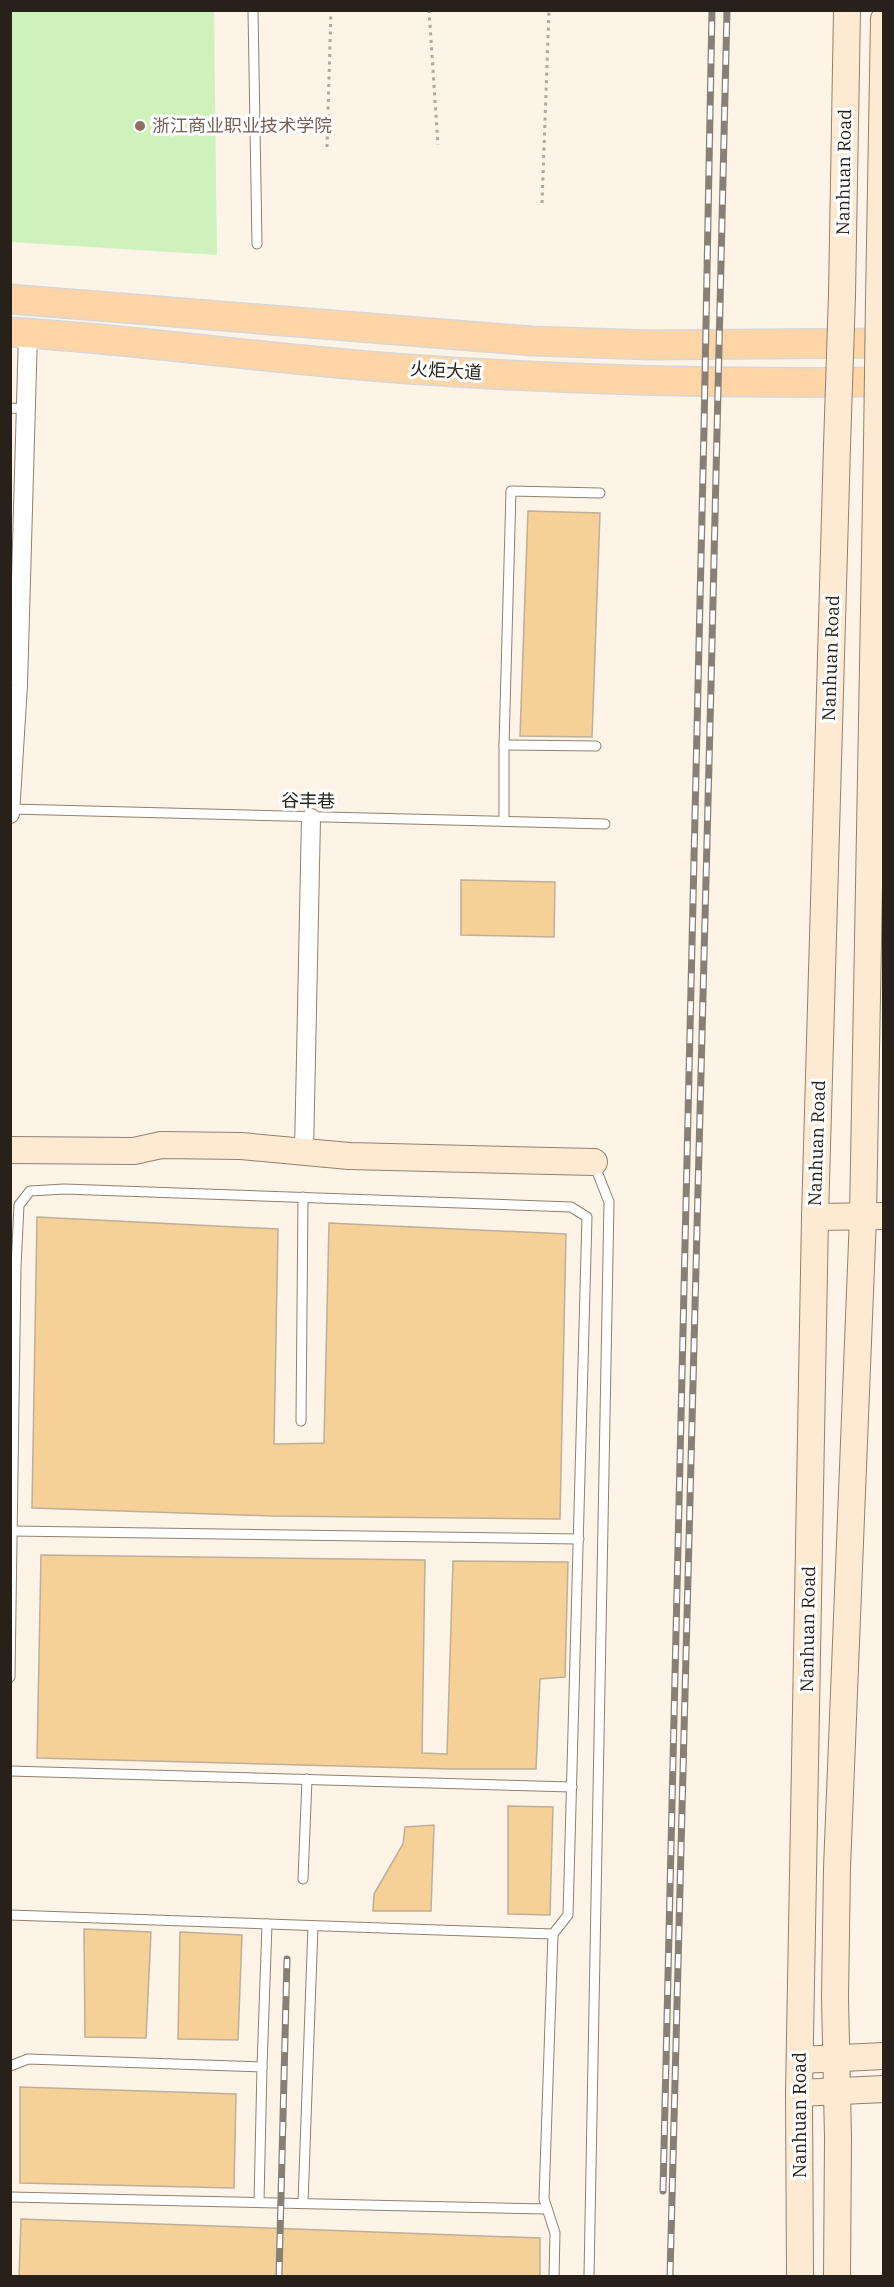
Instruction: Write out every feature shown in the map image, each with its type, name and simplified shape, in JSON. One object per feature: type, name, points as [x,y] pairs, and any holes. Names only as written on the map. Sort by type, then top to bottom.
[{"type":"main road","name":"Nanhuan Road","points":[[800,2277],[799,2093],[815,1217],[842,295],[847,10]]},
{"type":"main road","name":"Nanhuan Road","points":[[837,2277],[837,1868],[873,1216],[877,444],[884,19]]},
{"type":"main road","name":"火炬大道","points":[[10,299],[532,342],[652,345],[884,343]]},
{"type":"main road","name":"火炬大道","points":[[19,333],[418,370],[610,380],[771,383],[884,382]]},
{"type":"main road","points":[[10,1150],[134,1151],[161,1145],[241,1146],[349,1156],[594,1162]]},
{"type":"main road","points":[[815,1217],[873,1216]]},
{"type":"main road","points":[[800,2060],[884,2056]]},
{"type":"main road","points":[[799,2093],[884,2089]]},
{"type":"street","points":[[10,814],[19,333]]},
{"type":"street","points":[[304,1152],[311,818]]},
{"type":"lane","points":[[253,10],[258,244]]},
{"type":"lane","points":[[504,820],[511,491],[600,494]]},
{"type":"lane","points":[[504,746],[596,746]]},
{"type":"lane","name":"谷丰巷","points":[[11,809],[605,824]]},
{"type":"lane","points":[[589,2277],[609,1202],[594,1162]]},
{"type":"lane","points":[[10,1677],[16,1267],[19,1204],[30,1191],[64,1189],[571,1207],[587,1217],[568,1915],[553,1934],[544,2199],[555,2233],[554,2277]]},
{"type":"lane","points":[[301,1421],[303,1197]]},
{"type":"lane","points":[[12,1531],[579,1539]]},
{"type":"lane","points":[[10,1771],[572,1786]]},
{"type":"lane","points":[[303,1879],[307,1779]]},
{"type":"lane","points":[[10,1915],[553,1934]]},
{"type":"lane","points":[[259,2201],[267,1924]]},
{"type":"lane","points":[[303,2203],[313,1926]]},
{"type":"lane","points":[[10,2067],[28,2059],[262,2067]]},
{"type":"lane","points":[[10,2197],[547,2209]]},
{"type":"path","points":[[327,147],[331,10]]},
{"type":"path","points":[[429,10],[438,145]]},
{"type":"path","points":[[542,203],[549,10]]},
{"type":"green space","name":"浙江商业职业技术学院","points":[[10,11],[214,11],[217,255],[11,242]]},
{"type":"building","points":[[528,511],[600,513],[592,737],[520,736]]},
{"type":"building","points":[[461,880],[555,882],[554,937],[461,935]]},
{"type":"building","points":[[37,1217],[278,1229],[274,1444],[324,1443],[329,1223],[566,1234],[560,1519],[273,1516],[32,1508]]},
{"type":"building","points":[[41,1555],[425,1560],[422,1753],[447,1754],[453,1561],[568,1562],[565,1677],[540,1679],[536,1769],[451,1769],[37,1758]]},
{"type":"building","points":[[508,1806],[553,1807],[550,1915],[508,1914]]},
{"type":"building","points":[[434,1825],[431,1911],[373,1911],[374,1894],[403,1844],[405,1827]]},
{"type":"building","points":[[84,1929],[151,1932],[146,2038],[85,2037]]},
{"type":"building","points":[[180,1932],[242,1935],[238,2040],[178,2039]]},
{"type":"building","points":[[20,2087],[236,2094],[234,2188],[20,2183]]},
{"type":"building","points":[[21,2219],[540,2238],[540,2277],[19,2277]]},
{"type":"railway","points":[[663,2191],[712,10]]},
{"type":"railway","points":[[670,2276],[727,10]]},
{"type":"railway","points":[[279,2276],[287,1959]]},
{"type":"place","name":"浙江商业职业技术学院","points":[[140,126]]}]
